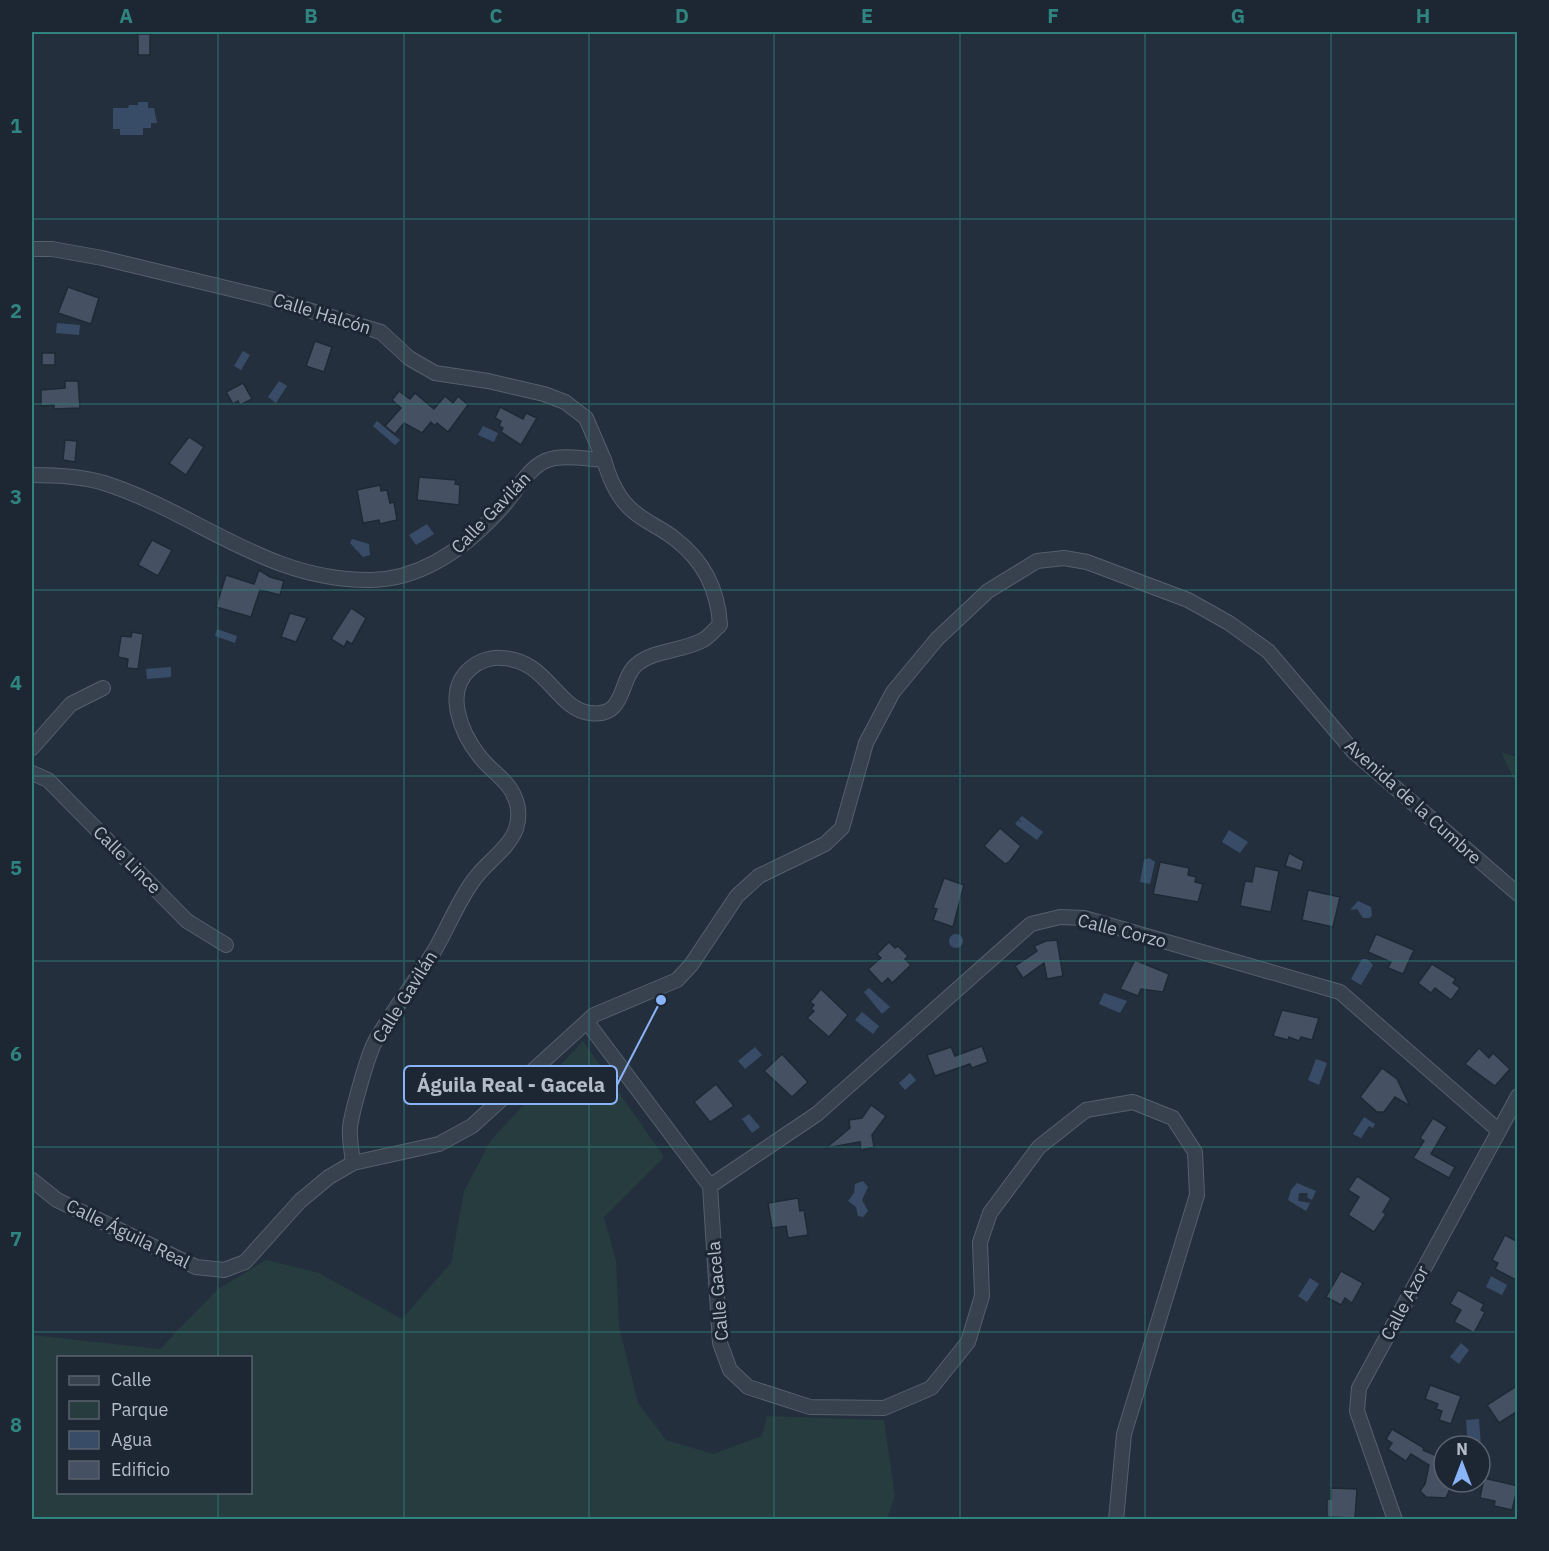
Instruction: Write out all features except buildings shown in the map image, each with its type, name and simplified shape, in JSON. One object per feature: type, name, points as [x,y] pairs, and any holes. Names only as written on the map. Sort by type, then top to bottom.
[{"type":"street","name":"Calle Halcón","points":[[32,249],[52,249],[113,260],[267,298],[381,332],[409,358],[435,373],[488,381],[544,394],[565,402],[586,418],[604,460]]},
{"type":"street","name":"Calle Gavilán","points":[[32,475],[58,475],[101,482],[130,492],[282,566],[328,578],[373,580],[418,573],[449,557],[503,506],[532,471],[545,461],[559,458],[604,460],[609,478],[632,511],[676,539],[708,573],[719,603],[720,625],[705,640],[679,649],[649,655],[633,668],[617,704],[601,713],[589,713],[574,707],[529,664],[512,658],[493,657],[474,665],[464,674],[457,689],[457,708],[463,731],[480,757],[510,788],[516,798],[519,813],[515,830],[497,856],[473,881],[433,952],[374,1042],[350,1127],[353,1163]]},
{"type":"street","name":"Avenida de la Cumbre","points":[[1037,561],[1064,558],[1087,561],[1188,600],[1229,623],[1268,651],[1354,752],[1518,894]]},
{"type":"street","name":"Calle Águila Real","points":[[32,1180],[57,1200],[196,1267],[225,1270],[245,1262],[300,1201],[329,1177],[353,1163],[422,1149],[454,1137],[472,1126],[586,1022],[613,1005],[658,990],[677,980],[691,965],[737,896],[759,876],[825,844],[842,828],[866,743],[893,693],[937,639],[988,591],[1037,561]]},
{"type":"street","points":[[32,748],[71,704],[103,687]]},
{"type":"street","name":"Calle Lince","points":[[32,773],[48,780],[187,921],[226,945]]},
{"type":"street","name":"Calle Corzo","points":[[710,1186],[817,1113],[1031,924],[1060,917],[1084,918],[1340,993],[1498,1130]]},
{"type":"street","points":[[586,1022],[710,1186]]},
{"type":"street","name":"Calle Azor","points":[[1395,1520],[1357,1410],[1359,1388],[1518,1096]]},
{"type":"street","name":"Calle Gacela","points":[[710,1186],[720,1343],[730,1370],[748,1387],[810,1407],[884,1408],[931,1388],[968,1342],[982,1296],[980,1242],[990,1213],[1039,1147],[1086,1110],[1133,1102],[1173,1118],[1195,1152],[1197,1195],[1124,1434],[1116,1520]]},
{"type":"green space","points":[[1501,752],[1517,757],[1517,786]]},
{"type":"green space","points":[[583,1041],[664,1157],[604,1217],[616,1261],[619,1326],[638,1403],[666,1440],[713,1454],[762,1436],[767,1416],[884,1420],[895,1496],[887,1519],[32,1519],[32,1335],[160,1349],[218,1289],[266,1260],[319,1273],[402,1319],[451,1263],[464,1191],[491,1140]]},
{"type":"water","points":[[138,102],[148,102],[148,108],[154,108],[157,123],[151,123],[151,128],[143,128],[143,135],[120,135],[120,129],[113,129],[113,108],[128,108],[129,105],[138,105]]},
{"type":"water","points":[[57,323],[80,325],[79,335],[56,333]]},
{"type":"water","points":[[243,351],[250,355],[241,370],[234,366]]},
{"type":"water","points":[[279,381],[287,386],[276,403],[268,397]]},
{"type":"water","points":[[377,421],[400,440],[395,445],[373,426]]},
{"type":"water","points":[[483,426],[498,433],[494,442],[478,435]]},
{"type":"water","points":[[427,524],[434,534],[416,545],[409,535]]},
{"type":"water","points":[[352,539],[369,544],[370,555],[363,557],[350,543]]},
{"type":"water","points":[[217,629],[237,636],[235,643],[215,636]]},
{"type":"water","points":[[171,667],[171,677],[147,679],[146,669]]},
{"type":"water","points":[[1022,816],[1043,832],[1037,840],[1015,824],[1018,820],[1022,823],[1019,819]]},
{"type":"water","points":[[1229,830],[1248,842],[1240,853],[1222,842]]},
{"type":"water","points":[[1149,858],[1155,862],[1150,884],[1140,882],[1144,860]]},
{"type":"water","points":[[1358,901],[1371,907],[1370,918],[1363,918],[1357,909],[1350,910]]},
{"type":"water","points":[[953,934],[959,934],[963,941],[959,948],[953,948],[949,944],[949,938]]},
{"type":"water","points":[[1362,959],[1367,959],[1373,965],[1361,985],[1351,979]]},
{"type":"water","points":[[869,988],[890,1007],[882,1014],[864,992]]},
{"type":"water","points":[[1104,993],[1127,1001],[1120,1013],[1099,1004]]},
{"type":"water","points":[[862,1012],[879,1026],[873,1034],[855,1020]]},
{"type":"water","points":[[755,1047],[762,1055],[745,1069],[738,1061]]},
{"type":"water","points":[[1316,1059],[1327,1063],[1319,1085],[1308,1080]]},
{"type":"water","points":[[910,1073],[916,1080],[905,1090],[899,1083]]},
{"type":"water","points":[[749,1114],[760,1127],[752,1133],[742,1119]]},
{"type":"water","points":[[1364,1117],[1375,1124],[1373,1128],[1369,1126],[1361,1138],[1353,1134]]},
{"type":"water","points":[[863,1181],[868,1187],[862,1200],[868,1211],[863,1217],[858,1216],[856,1207],[848,1201],[854,1193],[855,1184]]},
{"type":"water","points":[[1297,1183],[1316,1191],[1312,1200],[1307,1197],[1308,1193],[1299,1193],[1298,1201],[1310,1203],[1306,1211],[1288,1200],[1291,1190]]},
{"type":"water","points":[[1491,1276],[1507,1285],[1502,1295],[1486,1287]]},
{"type":"water","points":[[1310,1278],[1319,1284],[1307,1302],[1298,1296]]},
{"type":"water","points":[[1461,1343],[1469,1350],[1459,1364],[1450,1357]]},
{"type":"water","points":[[1479,1419],[1480,1434],[1467,1434],[1466,1420]]},
{"type":"place","name":"Águila Real - Gacela","points":[[661,1000]]}]
